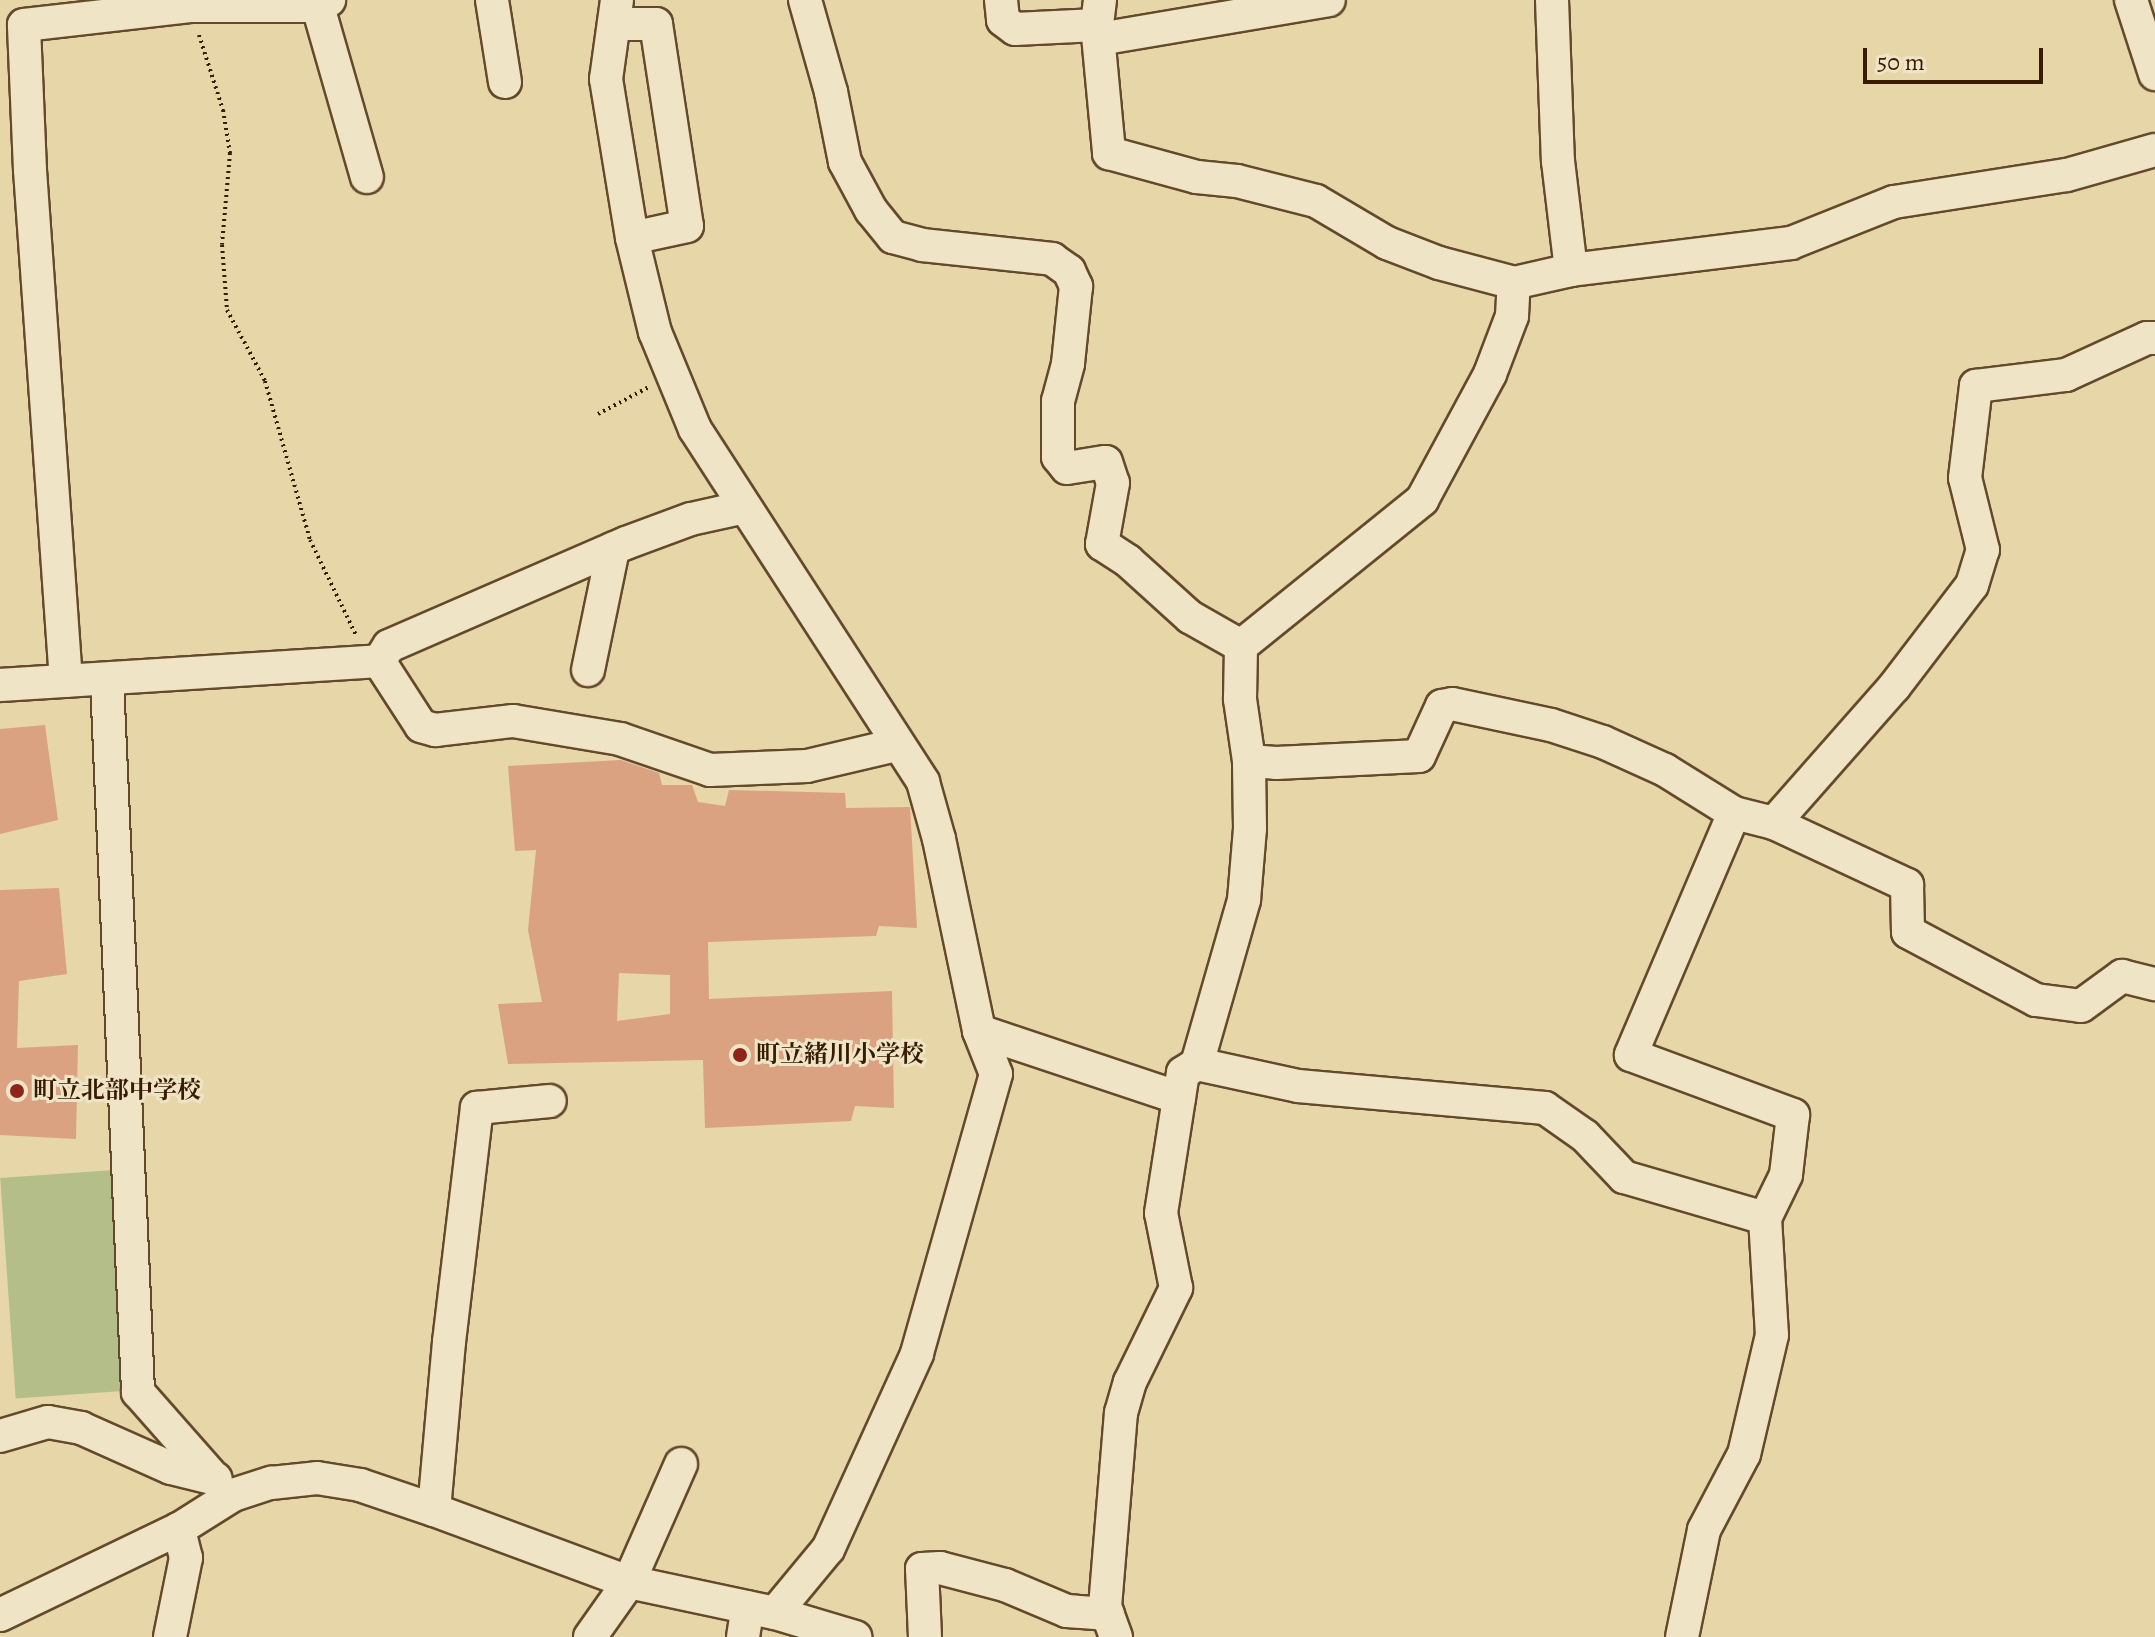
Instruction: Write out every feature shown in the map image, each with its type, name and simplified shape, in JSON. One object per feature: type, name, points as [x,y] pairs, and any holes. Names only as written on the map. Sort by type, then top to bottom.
[{"type":"street","points":[[492,0],[505,82]]},
{"type":"street","points":[[805,0],[821,50],[845,162],[871,210],[893,237],[922,245],[1052,259],[1069,271],[1076,286],[1068,364],[1058,401],[1058,457],[1067,468],[1106,462],[1113,483],[1102,544],[1128,561],[1190,617],[1241,646]]},
{"type":"street","points":[[1001,0],[1003,20],[1015,29],[1329,0]]},
{"type":"street","points":[[1552,0],[1558,161],[1571,270]]},
{"type":"street","points":[[2131,0],[2155,74]]},
{"type":"street","points":[[66,681],[30,170],[24,25],[190,6],[323,2],[367,177]]},
{"type":"street","points":[[632,238],[687,226],[656,24],[616,12],[606,79],[632,238],[655,332],[695,429],[896,745],[923,782],[979,1031],[996,1074],[917,1354],[828,1549],[756,1619]]},
{"type":"street","points":[[1099,21],[1109,153],[1197,177],[1237,181],[1316,201],[1387,243],[1439,263],[1514,283],[1571,270],[1791,243],[1894,202],[2067,175],[2155,150]]},
{"type":"street","points":[[1241,646],[1422,500],[1490,374],[1512,316],[1514,283]]},
{"type":"street","points":[[1774,823],[1894,687],[1972,585],[1983,550],[1965,478],[1976,386],[2066,375],[2147,338],[2155,338]]},
{"type":"street","points":[[382,657],[389,646],[613,549],[691,519],[745,507]]},
{"type":"street","points":[[588,670],[613,549]]},
{"type":"street","points":[[1112,1626],[1105,1607],[1121,1413],[1130,1382],[1176,1288],[1161,1213],[1183,1073],[1197,1064],[1244,900],[1250,828],[1249,761],[1240,699],[1241,646]]},
{"type":"street","points":[[0,685],[107,681],[379,661],[421,726],[435,730],[513,721],[620,739],[710,770],[807,766],[896,745]]},
{"type":"street","points":[[107,681],[138,1392],[223,1486]]},
{"type":"street","points":[[1249,761],[1276,763],[1419,756],[1442,706],[1452,704],[1551,725],[1603,742],[1665,770],[1734,813],[1774,823],[1907,885],[1908,932],[2036,1000],[2081,1006],[2122,976],[2155,984]]},
{"type":"street","points":[[1682,1637],[1704,1530],[1744,1454],[1772,1335],[1765,1218],[1786,1175],[1793,1115],[1631,1055],[1734,813]]},
{"type":"street","points":[[979,1031],[1179,1098]]},
{"type":"street","points":[[1197,1064],[1298,1086],[1545,1108],[1585,1136],[1624,1177],[1765,1218]]},
{"type":"street","points":[[434,1510],[449,1342],[477,1108],[550,1101]]},
{"type":"street","points":[[0,1436],[48,1422],[81,1428],[171,1468],[223,1486],[317,1478],[360,1485],[629,1582],[756,1619],[855,1637]]},
{"type":"street","points":[[590,1637],[629,1582],[681,1464]]},
{"type":"street","points":[[0,1615],[179,1529],[223,1486]]},
{"type":"street","points":[[170,1637],[186,1558],[179,1529]]},
{"type":"street","points":[[925,1637],[922,1569],[940,1568],[1005,1585],[1112,1626]]},
{"type":"path","points":[[190,6],[223,110],[230,153],[222,245],[227,310],[265,381],[310,540],[359,640],[382,657]]},
{"type":"path","points":[[598,414],[672,375]]},
{"type":"green space","points":[[114,1170],[129,1390],[16,1398],[0,1178]]},
{"type":"building","points":[[45,725],[58,820],[0,834],[0,729]]},
{"type":"building","points":[[621,760],[659,773],[662,785],[692,785],[698,802],[725,806],[729,790],[845,793],[846,808],[910,807],[917,928],[879,926],[876,936],[708,942],[709,999],[892,991],[894,1108],[855,1106],[851,1121],[705,1128],[703,1060],[508,1064],[498,1004],[542,1002],[528,930],[536,850],[515,851],[508,766]],"holes":[[[619,973],[670,975],[670,1014],[617,1021]]]},
{"type":"building","points":[[59,888],[67,974],[19,981],[17,1048],[78,1045],[76,1139],[0,1135],[0,890]]},
{"type":"place","name":"町立緒川小学校","points":[[740,1055]]},
{"type":"place","name":"町立北部中学校","points":[[17,1091]]}]
